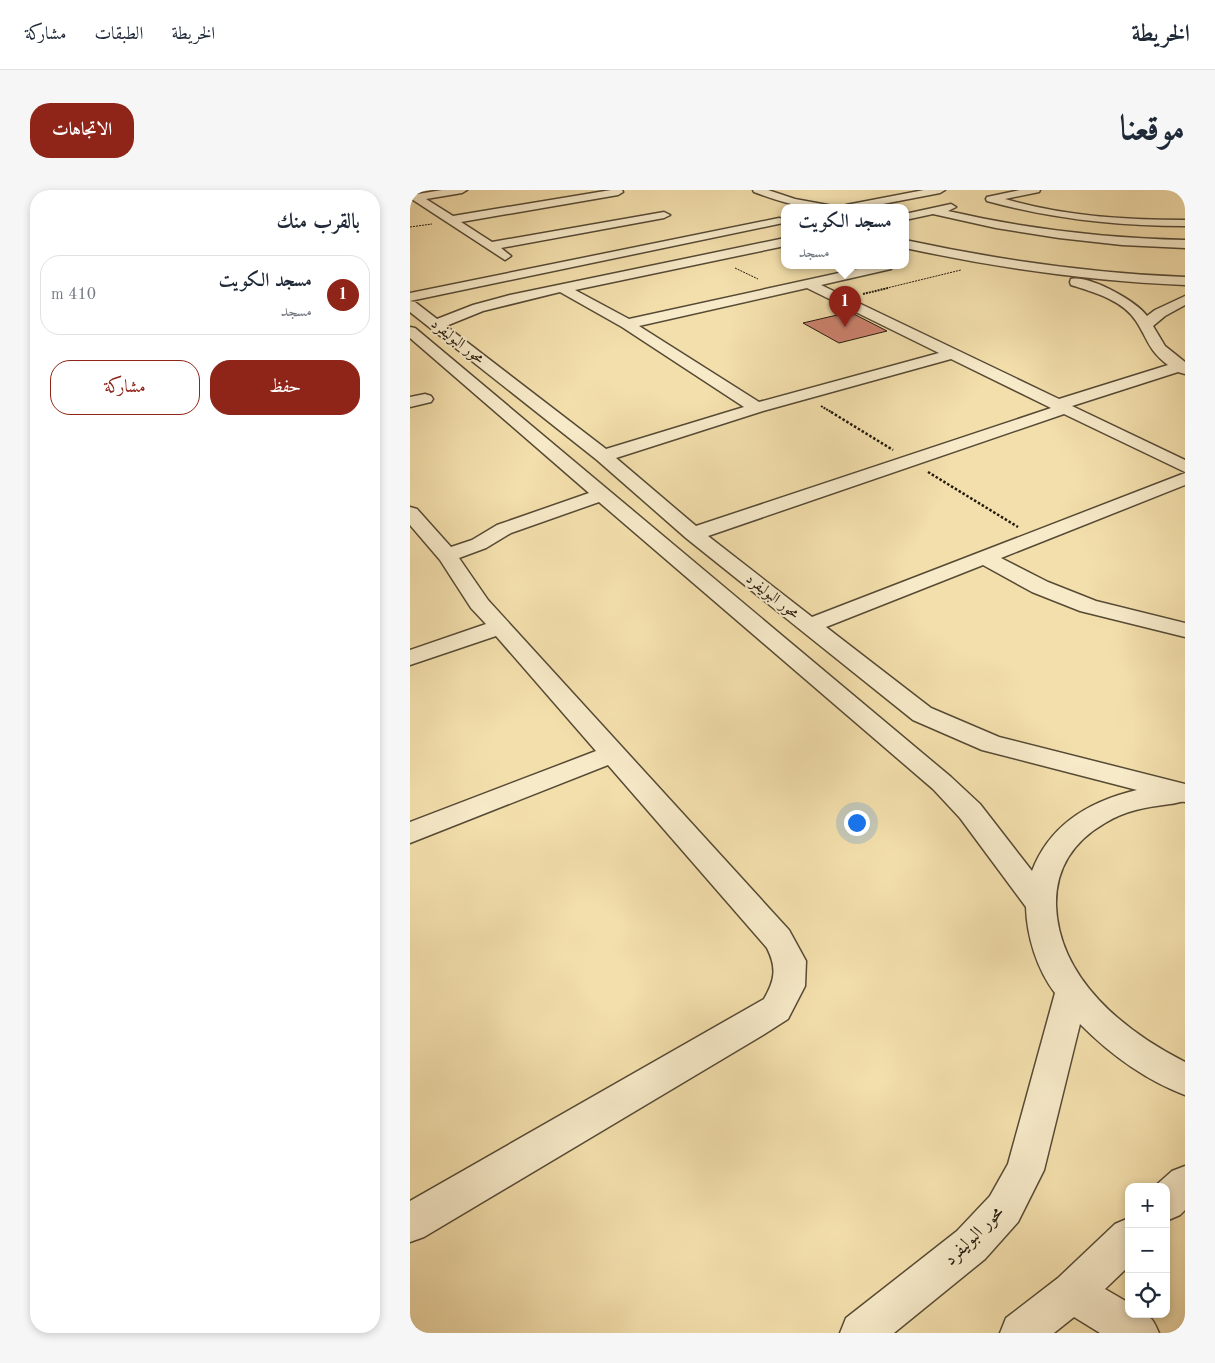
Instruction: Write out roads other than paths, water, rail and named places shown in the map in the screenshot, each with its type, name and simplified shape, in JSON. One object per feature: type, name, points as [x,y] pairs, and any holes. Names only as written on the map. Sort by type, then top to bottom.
[{"type":"street","points":[[413,195],[462,190]]},
{"type":"street","points":[[1035,190],[986,200],[1070,217],[1136,222],[1185,223]]},
{"type":"street","points":[[866,204],[933,191]]},
{"type":"street","points":[[452,220],[619,193]]},
{"type":"street","points":[[754,193],[805,204]]},
{"type":"street","points":[[754,193],[774,206],[781,214]]},
{"type":"street","points":[[413,195],[530,272]]},
{"type":"street","points":[[909,216],[962,205]]},
{"type":"street","points":[[490,246],[669,217],[649,207]]},
{"type":"street","points":[[934,210],[968,219],[1047,233],[1138,242],[1185,244]]},
{"type":"street","points":[[410,297],[781,220]]},
{"type":"street","points":[[690,228],[707,236]]},
{"type":"street","points":[[435,325],[494,303],[781,243]]},
{"type":"street","points":[[909,245],[970,259],[1024,268],[1091,276],[1185,281]]},
{"type":"street","points":[[914,256],[1076,282],[1185,289]]},
{"type":"street","points":[[627,324],[873,269]]},
{"type":"street","points":[[1076,282],[1120,301],[1137,312],[1146,324],[1153,341],[1162,352],[1183,367]]},
{"type":"street","points":[[808,283],[1185,466]]},
{"type":"street","points":[[562,288],[627,324],[757,408]]},
{"type":"street","points":[[1146,324],[1160,313],[1185,300]]},
{"type":"street","name":"محور البوليفرد","points":[[410,305],[603,456],[693,534],[922,714],[991,744],[1185,794]]},
{"type":"street","name":"محور البوليفرد","points":[[410,331],[942,783],[970,811],[1040,903]]},
{"type":"street","points":[[603,456],[757,408],[952,354]]},
{"type":"street","points":[[693,534],[1183,367]]},
{"type":"street","points":[[809,626],[1185,479]]},
{"type":"street","points":[[447,555],[479,544],[504,529],[603,494]]},
{"type":"street","points":[[410,513],[447,555],[470,587],[479,604],[778,939],[790,961],[789,986],[776,1009],[410,1223]]},
{"type":"street","points":[[984,557],[1040,587],[1088,606],[1185,630]]},
{"type":"street","points":[[410,658],[500,627]]},
{"type":"street","points":[[410,833],[612,754]]},
{"type":"street","points":[[1185,794],[1145,798],[1123,803],[1086,821],[1070,834],[1048,864],[1042,883],[1040,903],[1042,924],[1048,946],[1072,992],[1113,1035],[1140,1055],[1185,1079]]},
{"type":"street","name":"محور البوليفرد","points":[[861,1333],[971,1245],[1004,1209],[1025,1170],[1072,992]]},
{"type":"street","points":[[1170,1198],[1185,1184]]},
{"type":"street","points":[[1022,1333],[1072,1292],[1125,1242]]},
{"type":"street","points":[[1072,1292],[1138,1333]]},
{"type":"place","name":"مسجد الكويت","points":[[845,327]]}]
